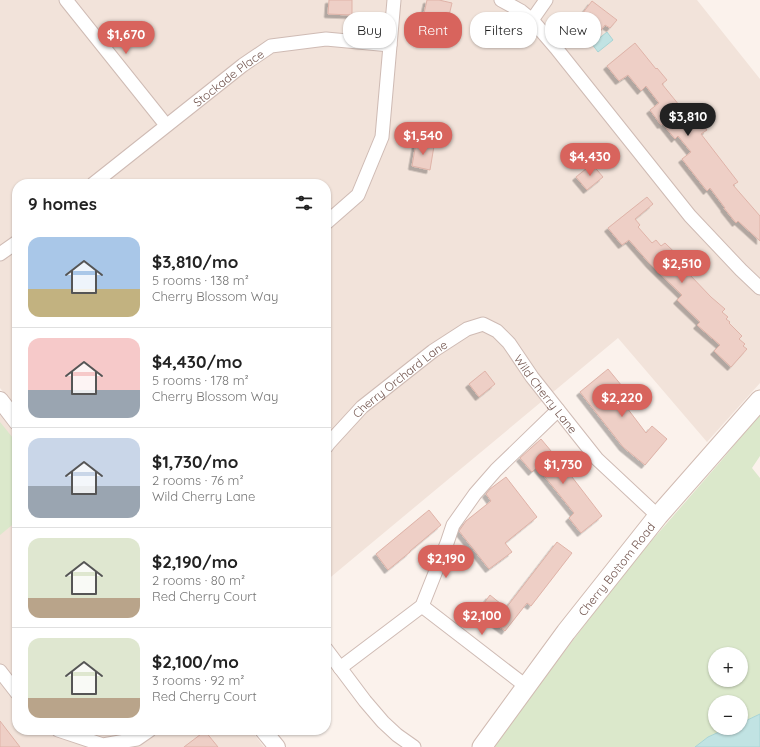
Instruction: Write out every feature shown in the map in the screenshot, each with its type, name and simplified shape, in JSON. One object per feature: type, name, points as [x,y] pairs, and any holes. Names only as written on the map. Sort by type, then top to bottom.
[{"type":"main road","name":"Cherry Bottom Road","points":[[482,747],[566,632],[658,516],[760,400]]},
{"type":"street","points":[[66,0],[166,125]]},
{"type":"street","points":[[393,12],[394,0]]},
{"type":"street","points":[[502,0],[522,12]]},
{"type":"street","points":[[537,13],[546,0]]},
{"type":"street","points":[[537,26],[690,216],[760,288]]},
{"type":"street","name":"Stockade Place","points":[[98,179],[243,65],[271,46],[326,39],[343,41]]},
{"type":"street","points":[[331,219],[358,195],[382,137],[390,48]]},
{"type":"street","points":[[0,254],[12,246]]},
{"type":"street","name":"Wild Cherry Lane","points":[[483,324],[497,331],[509,343],[532,377],[597,459],[658,516]]},
{"type":"street","name":"Cherry Orchard Lane","points":[[331,440],[362,407],[433,351],[467,329],[483,324]]},
{"type":"street","points":[[0,400],[12,416]]},
{"type":"street","points":[[340,668],[422,606],[447,543],[452,525],[475,494],[496,470],[558,410]]},
{"type":"street","points":[[422,606],[527,687]]},
{"type":"street","points":[[331,656],[383,722],[397,735],[414,747]]},
{"type":"street","points":[[0,671],[12,687]]},
{"type":"street","points":[[72,735],[103,746],[137,738],[142,735]]},
{"type":"street","points":[[267,735],[277,747]]},
{"type":"shaded area","points":[[0,0],[697,0],[760,79],[760,383],[707,442],[618,338],[331,577],[331,179],[12,179],[12,403],[0,388]]},
{"type":"shaded area","points":[[0,415],[12,430],[12,735],[255,735],[264,747],[0,747]]},
{"type":"green space","points":[[760,414],[760,456],[752,468],[760,478],[760,714],[748,720],[748,695],[708,695],[708,735],[712,735],[695,747],[492,747],[627,569]]},
{"type":"green space","points":[[0,422],[12,437],[12,525],[0,535]]},
{"type":"water","points":[[607,32],[613,40],[598,52],[595,48],[601,48],[601,37]]},
{"type":"water","points":[[760,714],[760,747],[695,747],[712,735],[748,735],[748,720]]},
{"type":"building","points":[[329,0],[352,0],[352,12],[343,12],[343,15],[328,14]]},
{"type":"building","points":[[427,0],[439,0],[452,3],[450,12],[424,12]]},
{"type":"building","points":[[592,1],[617,20],[610,28],[605,25],[601,30],[601,12],[584,12]]},
{"type":"building","points":[[635,43],[667,80],[662,84],[688,116],[693,112],[707,130],[701,134],[738,182],[733,185],[760,216],[760,241],[738,221],[736,223],[710,188],[707,191],[682,159],[691,152],[678,136],[675,139],[663,124],[661,125],[650,110],[659,103],[646,86],[641,91],[628,75],[619,81],[607,66]]},
{"type":"building","points":[[416,143],[434,146],[430,170],[412,166]]},
{"type":"building","points":[[592,164],[603,177],[587,190],[576,177]]},
{"type":"building","points":[[647,197],[653,204],[635,219],[640,225],[638,227],[652,243],[656,240],[661,246],[665,243],[693,270],[689,274],[725,309],[722,312],[728,317],[726,319],[742,336],[739,339],[745,344],[743,346],[747,349],[731,367],[714,351],[720,345],[697,325],[700,322],[677,300],[682,295],[651,265],[629,240],[622,245],[608,228]]},
{"type":"building","points":[[608,369],[622,386],[615,392],[646,433],[652,426],[667,439],[645,465],[623,447],[580,392]]},
{"type":"building","points":[[485,371],[495,384],[479,397],[469,384]]},
{"type":"building","points":[[541,439],[602,516],[581,533],[569,518],[574,513],[537,467],[532,472],[520,458]]},
{"type":"building","points":[[506,477],[537,517],[505,543],[512,552],[489,569],[459,531],[466,521],[491,501],[486,494],[490,489]]},
{"type":"building","points":[[429,510],[441,525],[388,570],[376,554]]},
{"type":"building","points":[[557,542],[572,553],[531,606],[527,603],[505,631],[478,611],[490,595],[506,608]]},
{"type":"building","points":[[0,721],[20,747],[0,747]]},
{"type":"building","points":[[200,735],[208,735],[218,747],[184,747]]}]
